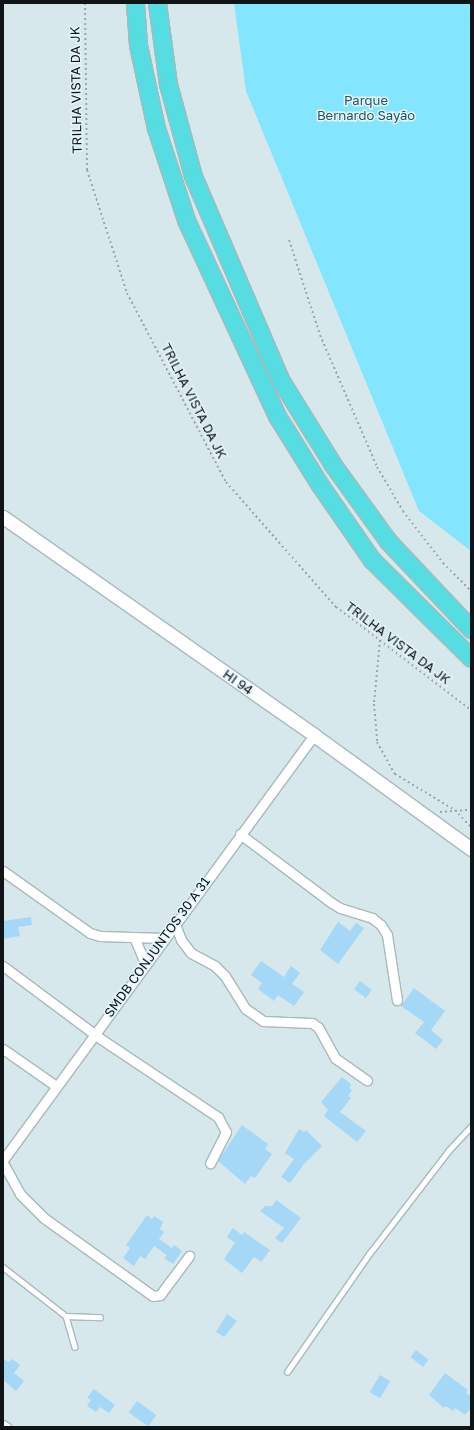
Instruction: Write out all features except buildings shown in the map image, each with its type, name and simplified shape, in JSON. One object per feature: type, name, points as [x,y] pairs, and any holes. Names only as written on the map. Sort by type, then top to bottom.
[{"type":"highway","points":[[135,3],[138,45],[156,128],[186,220],[277,416],[320,485],[372,560],[471,658]]},
{"type":"highway","points":[[157,3],[168,84],[193,176],[281,381],[333,465],[388,541],[471,629]]},
{"type":"street","name":"HI 94","points":[[3,517],[314,735],[471,850]]},
{"type":"street","name":"SMDB CONJUNTOS 30 A 31","points":[[3,1162],[94,1033],[314,735]]},
{"type":"street","points":[[240,834],[332,903],[340,908],[372,918],[381,925],[387,935],[397,1000]]},
{"type":"street","points":[[3,871],[90,933],[100,936],[164,938]]},
{"type":"street","points":[[175,924],[181,940],[191,953],[215,966],[225,976],[246,1009],[263,1021],[312,1023],[318,1027],[335,1058],[367,1080]]},
{"type":"street","points":[[134,937],[145,963]]},
{"type":"street","points":[[3,966],[94,1033],[218,1117],[226,1132],[210,1163]]},
{"type":"street","points":[[3,1049],[56,1086]]},
{"type":"street","points":[[3,1162],[20,1194],[44,1218],[153,1296],[160,1295],[189,1256]]},
{"type":"lane","points":[[287,1372],[369,1254],[449,1150],[471,1126]]},
{"type":"lane","points":[[3,1267],[66,1316],[75,1347]]},
{"type":"lane","points":[[66,1316],[100,1317]]},
{"type":"path","name":"TRILHA VISTA DA JK","points":[[85,3],[87,170],[127,293],[226,482],[336,606],[471,710]]},
{"type":"path","points":[[289,240],[320,335],[377,467],[403,511],[443,563],[471,591]]},
{"type":"path","points":[[380,640],[374,704],[377,742],[395,774],[455,810],[471,827]]},
{"type":"path","points":[[423,814],[455,810],[471,810]]},
{"type":"green space","name":"Parque Bernardo Sayão","points":[[234,3],[471,3],[471,551],[419,511],[246,91]]}]
